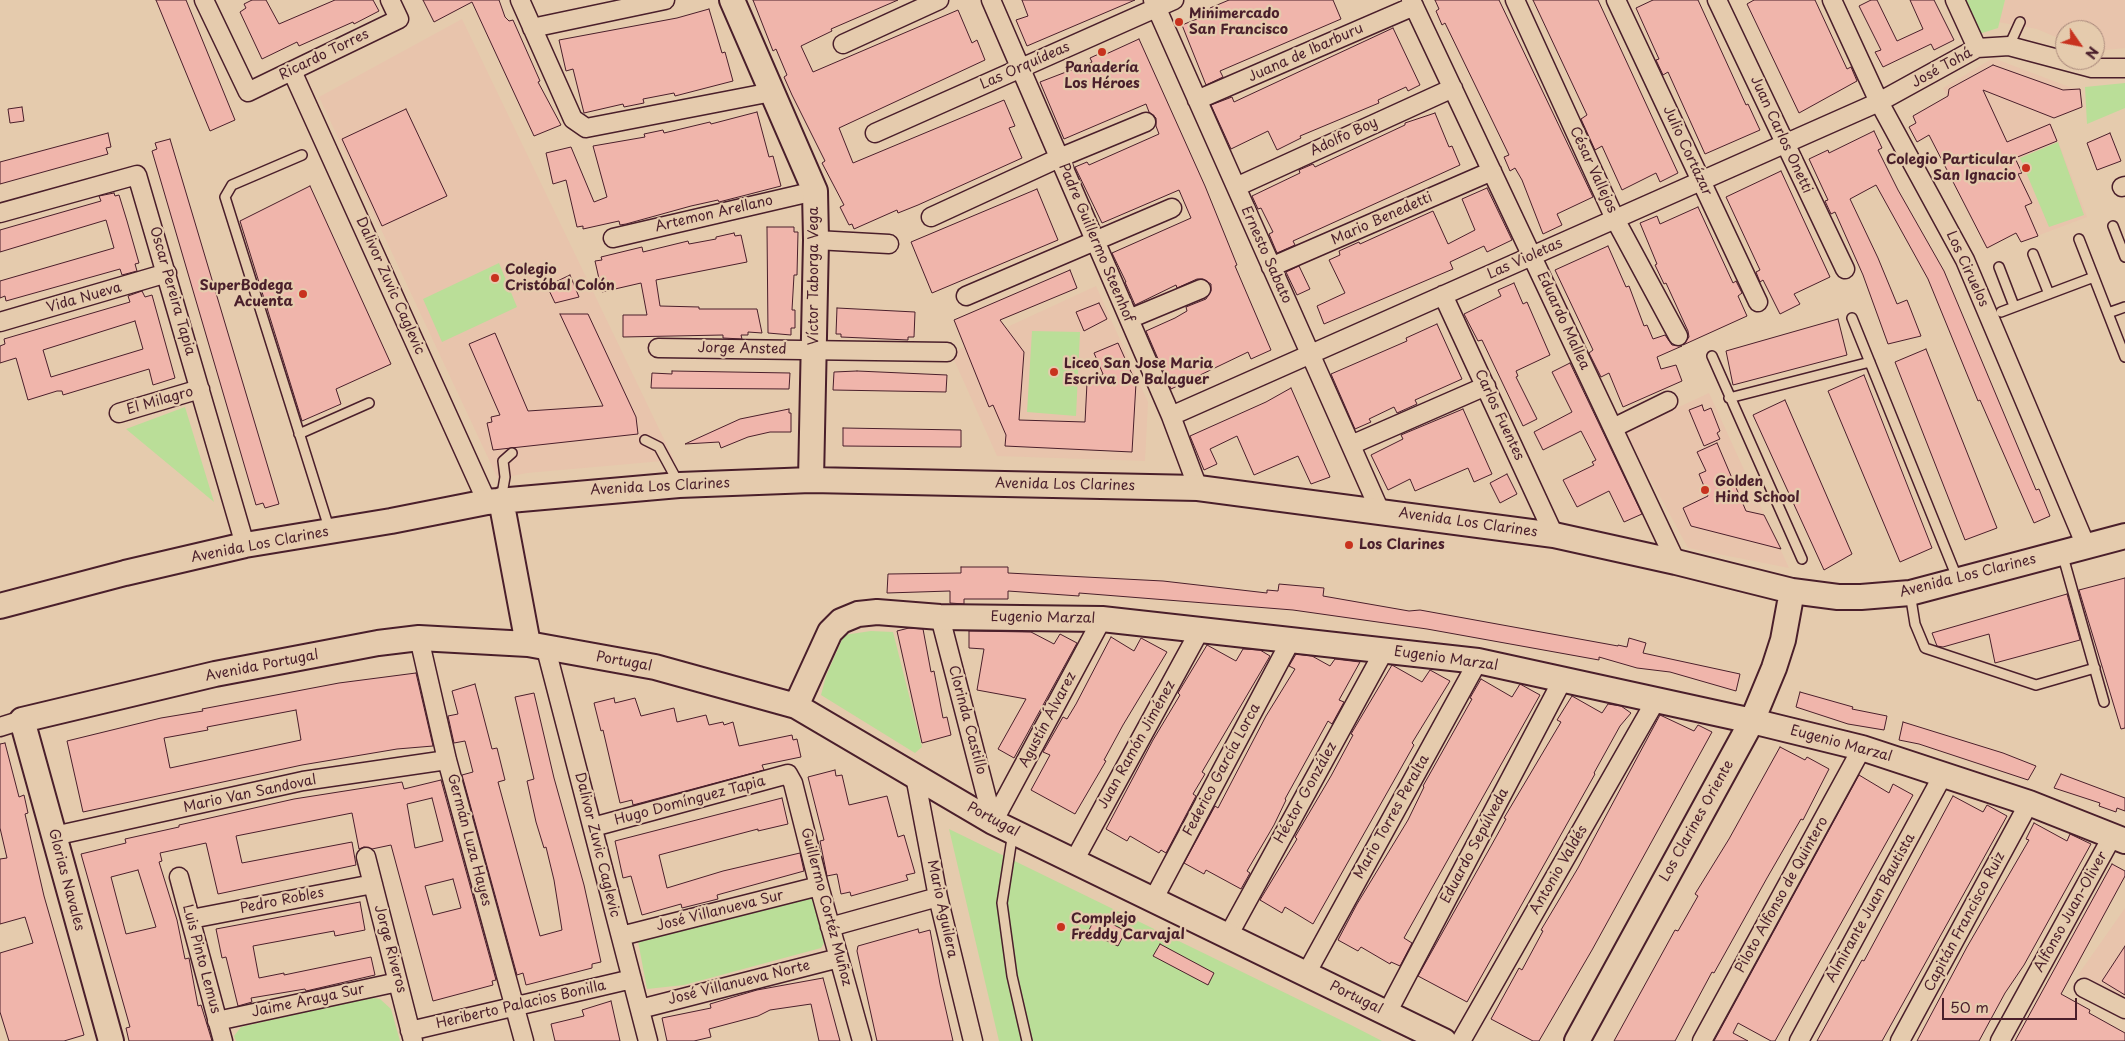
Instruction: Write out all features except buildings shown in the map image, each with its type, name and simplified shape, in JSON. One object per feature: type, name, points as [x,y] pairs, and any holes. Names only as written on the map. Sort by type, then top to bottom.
[{"type":"main road","name":"Víctor Taborga Vega","points":[[732,0],[815,191],[816,240],[811,480]]},
{"type":"main road","name":"Avenida Los Clarines","points":[[0,606],[125,573],[245,545],[494,501],[679,485],[811,480],[1198,488],[1554,535],[1676,562],[1792,591],[1861,598],[1910,593],[2125,536]]},
{"type":"main road","name":"Dalivor Zuvic Caglevic","points":[[494,501],[537,646]]},
{"type":"main road","name":"Los Clarines Oriente","points":[[1578,1041],[1752,721],[1774,668],[1786,624],[1792,591]]},
{"type":"main road","name":"Eugenio Marzal","points":[[796,706],[830,632],[841,621],[858,614],[877,612],[940,617],[1102,618],[1478,661],[1752,721],[1862,748],[2029,803],[2119,838]]},
{"type":"main road","name":"Avenida Portugal","points":[[11,723],[214,674],[378,643],[419,638],[537,646]]},
{"type":"main road","name":"Portugal","points":[[537,646],[655,667],[796,706],[1003,827],[1444,1041]]},
{"type":"main road","name":"Glorias Navales","points":[[11,723],[54,836],[110,1041]]},
{"type":"street","name":"Ricardo Torres","points":[[204,0],[248,92],[399,19],[390,0]]},
{"type":"street","points":[[520,0],[573,119],[586,128],[772,92]]},
{"type":"street","points":[[532,28],[664,0]]},
{"type":"street","points":[[843,44],[939,0]]},
{"type":"street","name":"Padre Guillermo Steenhof","points":[[991,0],[1171,416],[1198,488]]},
{"type":"street","name":"Las Orquídeas","points":[[875,133],[1020,68],[1154,4],[1174,0]]},
{"type":"street","name":"César Vallejos","points":[[1514,0],[1615,219],[1678,336]]},
{"type":"street","name":"Julio Cortázar","points":[[1616,0],[1758,302]]},
{"type":"street","name":"Juan Carlos Onetti","points":[[1717,0],[1845,269]]},
{"type":"street","name":"Los Ciruelos","points":[[1832,0],[1879,102],[1966,260],[2086,546]]},
{"type":"street","points":[[1955,0],[1978,48]]},
{"type":"street","name":"Eduardo Mallea","points":[[1413,3],[1676,562]]},
{"type":"street","name":"Juana de Ibarburu","points":[[1198,100],[1413,3]]},
{"type":"street","name":"Ernesto Sabato","points":[[1154,4],[1380,511]]},
{"type":"street","name":"José Tohá","points":[[1879,102],[1978,48],[2009,46],[2092,68],[2125,68]]},
{"type":"street","name":"Dalivor Zuvic Caglevic","points":[[292,71],[494,501]]},
{"type":"street","name":"Adolfo Boy","points":[[1236,187],[1453,88]]},
{"type":"street","name":"Las Violetas","points":[[1171,416],[1879,102]]},
{"type":"street","points":[[931,217],[1059,158],[1146,122]]},
{"type":"street","name":"Mario Benedetti","points":[[1271,267],[1492,171]]},
{"type":"street","name":"Oscar Pereira Tapia","points":[[0,214],[137,175],[168,273],[245,545]]},
{"type":"street","name":"Artemon Arellano","points":[[613,238],[815,191]]},
{"type":"street","points":[[966,296],[1172,208]]},
{"type":"street","points":[[816,240],[889,244]]},
{"type":"street","name":"Vida Nueva","points":[[0,322],[168,273]]},
{"type":"street","points":[[1129,319],[1201,289]]},
{"type":"street","name":"Carlos Fuentes","points":[[1443,295],[1554,535]]},
{"type":"street","name":"Jorge Ansted","points":[[658,348],[947,352]]},
{"type":"street","points":[[1351,445],[1486,386]]},
{"type":"street","name":"El Milagro","points":[[119,413],[200,389]]},
{"type":"street","points":[[1613,428],[1668,401]]},
{"type":"street","name":"Clorinda Castillo","points":[[940,617],[1003,827]]},
{"type":"street","name":"Agustín Álvarez","points":[[1003,827],[1102,618]]},
{"type":"street","name":"Juan Ramón Jiménez","points":[[1074,861],[1200,630]]},
{"type":"street","name":"Germán Luza Hayes","points":[[419,638],[447,760],[524,1041]]},
{"type":"street","name":"Federico García Lorca","points":[[1153,900],[1291,640]]},
{"type":"street","name":"Dalivor Zuvic Caglevic","points":[[537,646],[593,827],[648,1041]]},
{"type":"street","name":"Héctor González","points":[[1228,936],[1384,650]]},
{"type":"street","name":"Mario Torres Peralta","points":[[1306,974],[1478,661]]},
{"type":"street","name":"Eduardo Sepúlveda","points":[[1387,1013],[1563,680]]},
{"type":"street","name":"Antonio Valdés","points":[[1461,1041],[1656,700]]},
{"type":"street","name":"Piloto Alfonso de Quintero","points":[[1702,1041],[1862,748]]},
{"type":"street","name":"Mario Van Sandoval","points":[[54,836],[303,781],[447,760]]},
{"type":"street","name":"Hugo Domínguez Tapia","points":[[593,827],[788,774]]},
{"type":"street","name":"Guillermo Cortéz Muñoz","points":[[788,774],[793,783],[838,958],[862,1041]]},
{"type":"street","name":"Almirante Juan Bautista","points":[[1799,1041],[1943,775]]},
{"type":"street","name":"Mario Aguilera","points":[[915,776],[938,897],[973,1041]]},
{"type":"street","name":"Capitán Francisco Ruiz","points":[[1900,1041],[2029,803]]},
{"type":"street","name":"Alfonso Juan-Oliver","points":[[2000,1041],[2119,838]]},
{"type":"street","name":"Jorge Riveros","points":[[366,858],[412,1036]]},
{"type":"street","name":"Luis Pinto Lemus","points":[[179,877],[223,1041]]},
{"type":"street","name":"Pedro Robles","points":[[191,918],[372,884]]},
{"type":"street","name":"José Villanueva Sur","points":[[621,936],[819,886]]},
{"type":"street","points":[[830,927],[938,897]]},
{"type":"street","name":"José Villanueva Norte","points":[[640,1009],[838,958]]},
{"type":"street","name":"Heriberto Palacios Bonilla","points":[[412,1036],[515,1006],[632,979]]},
{"type":"street","name":"Jaime Araya Sur","points":[[218,1020],[398,982]]},
{"type":"street","points":[[2084,988],[2125,1009]]},
{"type":"lane","points":[[2009,46],[2020,22]]},
{"type":"lane","points":[[302,155],[232,184],[225,197],[330,531]]},
{"type":"lane","points":[[2113,226],[2125,257]]},
{"type":"lane","points":[[2078,239],[2125,357]]},
{"type":"lane","points":[[2033,254],[2049,294]]},
{"type":"lane","points":[[1999,267],[2014,306]]},
{"type":"lane","points":[[2001,312],[2094,278]]},
{"type":"lane","points":[[2108,313],[2125,307]]},
{"type":"lane","points":[[1852,318],[1958,581]]},
{"type":"lane","points":[[1712,356],[1802,559]]},
{"type":"lane","points":[[1729,398],[1870,362]]},
{"type":"lane","points":[[299,434],[369,403]]},
{"type":"lane","points":[[645,440],[659,447],[679,485]]},
{"type":"lane","points":[[494,501],[505,477],[503,462],[512,454]]},
{"type":"lane","points":[[2062,552],[2104,702]]},
{"type":"lane","points":[[1910,593],[1915,624],[1925,648],[2036,685],[2095,668]]},
{"type":"lane","points":[[1003,827],[1002,903],[1012,976],[1027,1041]]},
{"type":"shaded area","points":[[2005,0],[2125,0],[2125,48],[2105,50],[2105,20],[2055,20],[2055,37],[2037,29],[1998,22]]},
{"type":"shaded area","name":"Colegio Cristóbal Colón","points":[[462,19],[674,460],[527,473],[498,479],[319,97]]},
{"type":"shaded area","name":"Colegio Particular San Ignacio","points":[[1993,58],[2072,88],[2081,88],[2082,107],[2050,120],[2087,217],[2021,242],[1943,88]]},
{"type":"shaded area","name":"Liceo San Jose Maria Escriva De Balaguer","points":[[1096,286],[1148,402],[1145,461],[997,456],[951,353]]},
{"type":"shaded area","name":"Golden Hind School","points":[[1709,393],[1789,568],[1688,548],[1625,432]]},
{"type":"shaded area","points":[[2125,908],[2125,1000],[2078,975]]},
{"type":"green space","points":[[1963,0],[2005,0],[1998,28],[1979,34]]},
{"type":"green space","points":[[2125,83],[2125,108],[2087,124],[2085,87]]},
{"type":"green space","points":[[2058,142],[2084,215],[2049,227],[2020,158]]},
{"type":"green space","points":[[499,263],[517,307],[442,342],[423,299]]},
{"type":"green space","name":"Liceo San Jose Maria Escriva De Balaguer","points":[[1032,331],[1080,332],[1076,416],[1027,412]]},
{"type":"green space","points":[[185,407],[214,502],[126,429]]},
{"type":"green space","points":[[871,631],[893,632],[922,747],[915,753],[821,695],[826,676],[844,635]]},
{"type":"green space","name":"Complejo Freddy Carvajal","points":[[949,829],[1351,1025],[1382,1041],[999,1041]]},
{"type":"green space","points":[[808,896],[813,899],[824,943],[821,948],[684,985],[647,989],[638,941],[640,937]]},
{"type":"green space","points":[[368,997],[380,999],[391,1009],[400,1041],[236,1041],[234,1036],[241,1027]]},
{"type":"place","name":"Minimercado San Francisco","points":[[1179,22]]},
{"type":"place","name":"Panadería Los Héroes","points":[[1102,52]]},
{"type":"place","name":"Colegio Particular San Ignacio","points":[[2026,168]]},
{"type":"place","name":"Colegio Cristóbal Colón","points":[[495,278]]},
{"type":"place","name":"SuperBodega Acuenta","points":[[303,294]]},
{"type":"place","name":"Liceo San Jose Maria Escriva De Balaguer","points":[[1054,372]]},
{"type":"place","name":"Golden Hind School","points":[[1705,490]]},
{"type":"place","name":"Los Clarines","points":[[1349,545]]},
{"type":"place","name":"Complejo Freddy Carvajal","points":[[1061,927]]}]
